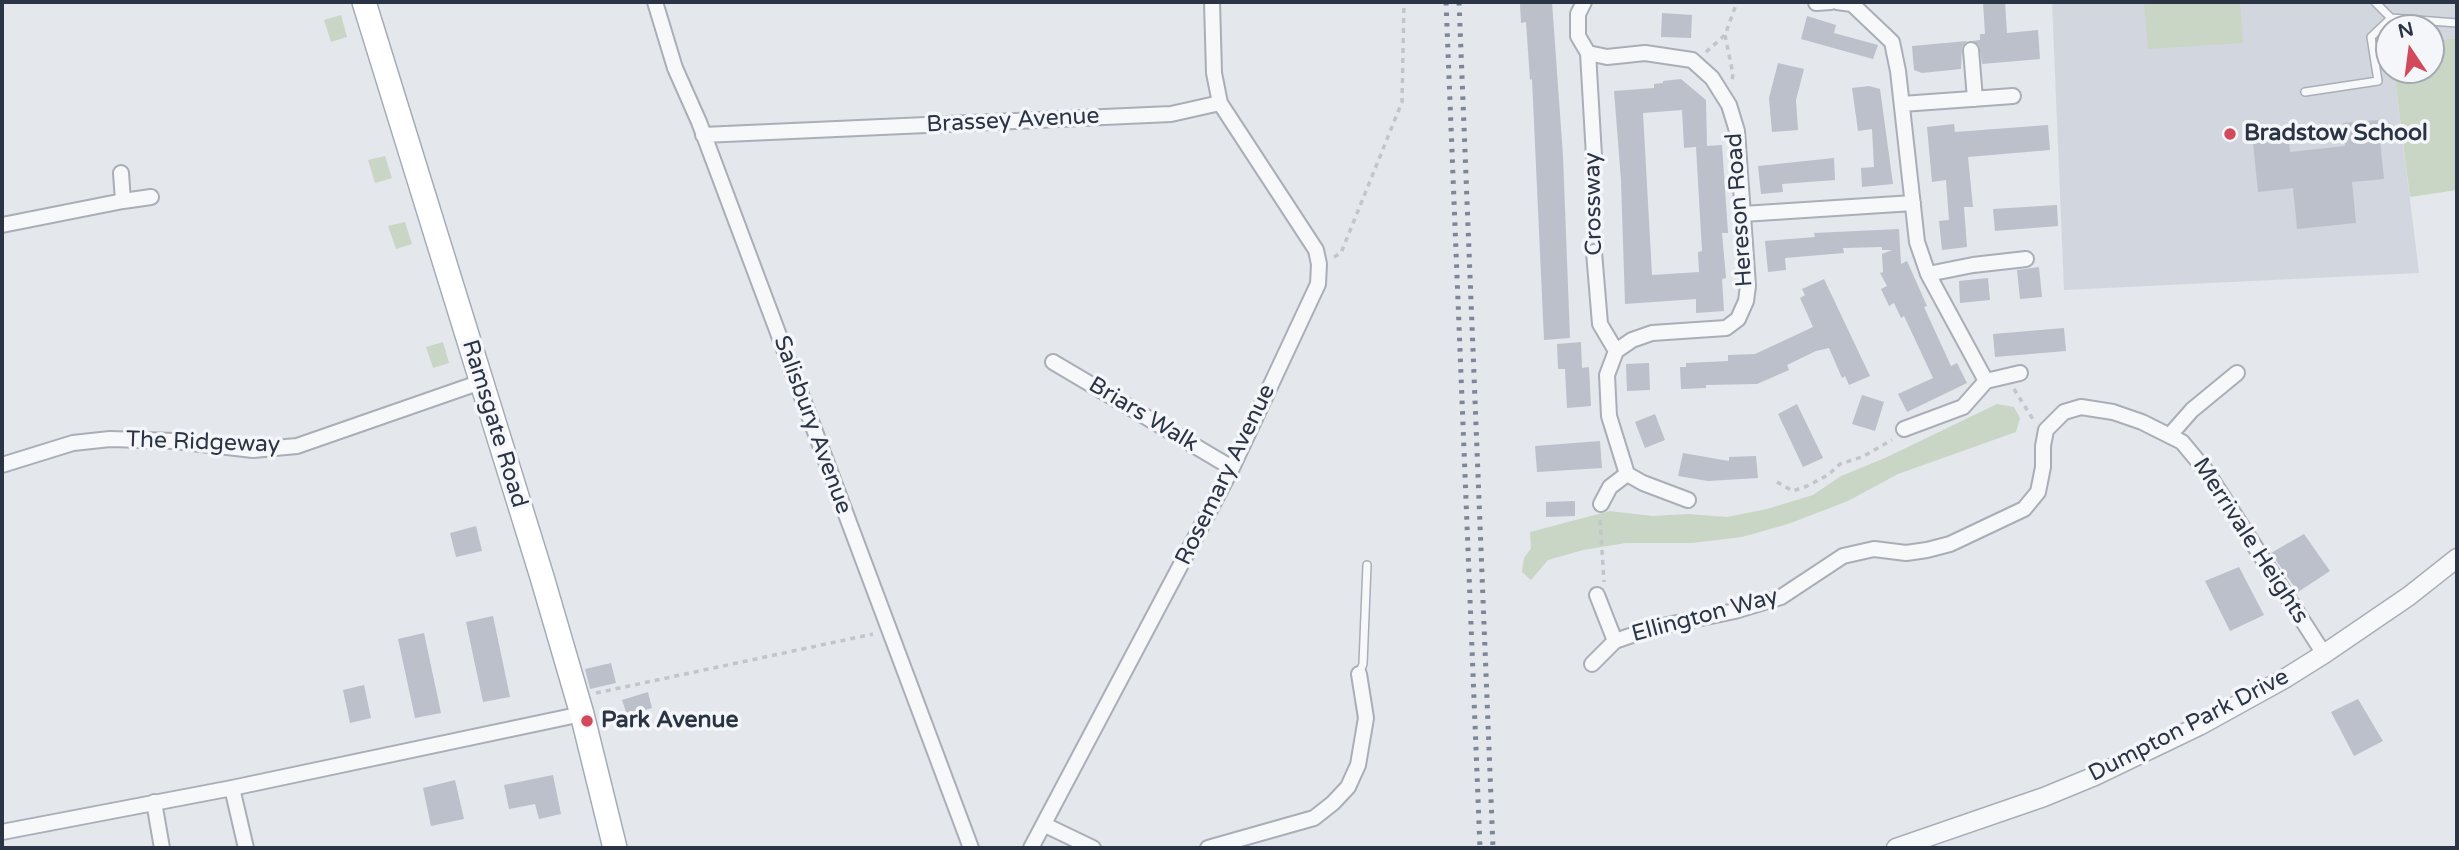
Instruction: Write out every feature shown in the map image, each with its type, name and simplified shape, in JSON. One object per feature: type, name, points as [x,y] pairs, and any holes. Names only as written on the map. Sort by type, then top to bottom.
[{"type":"main road","name":"Ramsgate Road","points":[[364,2],[580,706],[615,848]]},
{"type":"street","name":"Salisbury Avenue","points":[[655,2],[675,68],[704,135],[971,848]]},
{"type":"street","points":[[1212,2],[1214,73],[1220,103],[1316,250],[1319,264]]},
{"type":"street","points":[[1584,2],[1578,14],[1578,36],[1588,53],[1607,57],[1646,53],[1692,60]]},
{"type":"street","points":[[1816,2],[1831,2]]},
{"type":"street","points":[[1847,3],[1892,42],[1902,104],[1917,242],[1928,274],[1986,381]]},
{"type":"street","points":[[1971,50],[1975,99]]},
{"type":"street","name":"Crossway","points":[[1588,53],[1594,156]]},
{"type":"street","name":"Hereson Road","points":[[1616,351],[1632,340],[1653,333],[1726,328],[1738,319],[1746,301],[1748,286],[1737,131],[1728,105],[1712,78],[1692,60]]},
{"type":"street","points":[[1902,104],[2013,96]]},
{"type":"street","name":"Brassey Avenue","points":[[704,135],[1171,114],[1220,103]]},
{"type":"street","points":[[121,173],[123,201]]},
{"type":"street","points":[[2,225],[151,197]]},
{"type":"street","points":[[1743,214],[1913,203]]},
{"type":"street","name":"Crossway","points":[[1594,252],[1600,324],[1616,351]]},
{"type":"street","points":[[1928,274],[1973,265],[2025,260]]},
{"type":"street","name":"Rosemary Avenue","points":[[1031,848],[1232,468],[1318,284],[1319,264]]},
{"type":"street","points":[[1616,351],[1607,375],[1609,416],[1627,474],[1688,500]]},
{"type":"street","name":"Briars Walk","points":[[1053,362],[1232,468]]},
{"type":"street","points":[[1904,429],[1963,407],[1986,381],[2020,373]]},
{"type":"street","points":[[2170,435],[2192,410],[2237,373]]},
{"type":"street","name":"The Ridgeway","points":[[2,465],[73,443],[110,439],[175,441],[253,450],[297,446],[481,382]]},
{"type":"street","name":"Merrivale Heights","points":[[2046,430],[2064,412],[2081,407],[2113,412],[2182,442],[2207,472],[2324,654]]},
{"type":"street","name":"Ellington Way","points":[[1592,664],[1615,641],[1653,628],[1735,611],[1781,597],[1843,556],[1874,549],[1906,553],[1927,551],[1950,544],[2024,509],[2038,492],[2046,430]]},
{"type":"street","points":[[1601,504],[1610,487],[1627,474]]},
{"type":"street","name":"Dumpton Park Drive","points":[[1896,848],[2008,811],[2095,776],[2199,726],[2324,654],[2409,596],[2457,558]]},
{"type":"street","name":"Ellington Way","points":[[1597,595],[1615,641]]},
{"type":"street","points":[[1208,848],[1314,818],[1348,787],[1358,765],[1366,718],[1359,674]]},
{"type":"street","points":[[2,832],[232,788],[580,706]]},
{"type":"street","points":[[232,788],[246,848]]},
{"type":"street","points":[[154,802],[162,848]]},
{"type":"street","points":[[1045,825],[1093,848]]},
{"type":"lane","points":[[2375,33],[2371,37],[2375,62]]},
{"type":"lane","points":[[2305,92],[2375,81]]},
{"type":"lane","points":[[1359,674],[1363,664],[1367,565]]},
{"type":"path","points":[[1319,264],[1341,253],[1402,102],[1404,2]]},
{"type":"path","points":[[1692,60],[1713,47],[1725,35],[1737,2]]},
{"type":"path","points":[[1725,35],[1733,74],[1728,105]]},
{"type":"path","name":"Crossway","points":[[1594,156],[1598,202],[1591,223],[1594,252]]},
{"type":"path","points":[[2005,376],[2034,421],[2046,430]]},
{"type":"path","points":[[1777,482],[1793,491],[1807,486],[1828,475],[1840,464],[1887,445],[1904,429]]},
{"type":"path","points":[[1597,595],[1604,586],[1601,504]]},
{"type":"path","points":[[580,706],[889,631]]},
{"type":"shaded area","name":"Bradstow School","points":[[2052,2],[2457,2],[2457,38],[2445,39],[2445,14],[2375,14],[2375,84],[2396,84],[2419,273],[2064,290]]},
{"type":"green space","points":[[2144,2],[2240,2],[2243,43],[2148,49]]},
{"type":"green space","points":[[341,15],[347,37],[331,42],[324,20]]},
{"type":"green space","points":[[2457,38],[2457,190],[2410,197],[2396,84],[2445,84],[2445,39]]},
{"type":"green space","points":[[385,156],[392,178],[375,183],[368,160]]},
{"type":"green space","points":[[405,222],[412,244],[396,249],[388,226]]},
{"type":"green space","points":[[443,342],[449,363],[433,368],[426,347]]},
{"type":"green space","points":[[1997,404],[2014,407],[2020,418],[2016,432],[1898,474],[1848,501],[1788,524],[1742,537],[1692,543],[1626,543],[1583,550],[1548,560],[1531,580],[1522,572],[1524,558],[1531,548],[1530,532],[1610,511],[1652,516],[1689,514],[1727,517],[1767,509],[1813,495],[1841,476]]},
{"type":"building","points":[[1552,2],[1563,156],[1570,338],[1544,340],[1532,79],[1530,80],[1526,22],[1521,23],[1520,4]]},
{"type":"building","points":[[1983,2],[2005,2],[2007,33],[2038,30],[2040,59],[1982,64],[1979,45],[1973,41],[1980,40],[1980,34],[1985,34]]},
{"type":"building","points":[[1662,13],[1692,15],[1691,38],[1661,37]]},
{"type":"building","points":[[1807,16],[1836,25],[1834,33],[1878,45],[1873,59],[1801,39]]},
{"type":"building","points":[[1967,41],[1962,47],[1961,69],[1922,73],[1914,70],[1912,46]]},
{"type":"building","points":[[1778,63],[1804,69],[1796,100],[1798,130],[1772,132],[1769,98]]},
{"type":"building","points":[[1681,79],[1706,100],[1707,146],[1722,145],[1728,233],[1722,233],[1726,278],[1722,279],[1724,311],[1696,313],[1696,299],[1625,304],[1621,180],[1614,91],[1654,88],[1654,84]],"holes":[[[1682,110],[1684,148],[1706,146],[1696,147],[1702,251],[1698,252],[1699,272],[1652,275],[1643,113]]]},
{"type":"building","points":[[1869,86],[1880,89],[1893,184],[1862,187],[1861,168],[1874,167],[1872,129],[1858,131],[1852,88]]},
{"type":"building","points":[[2378,120],[2384,179],[2352,182],[2356,223],[2297,229],[2293,188],[2258,192],[2252,132],[2288,129],[2290,152],[2345,146],[2343,123]]},
{"type":"building","points":[[1954,124],[1955,132],[2048,125],[2050,150],[1968,157],[1973,207],[1964,207],[1967,247],[1942,250],[1939,221],[1949,220],[1946,180],[1932,182],[1927,127]]},
{"type":"building","points":[[1834,158],[1835,180],[1782,184],[1783,192],[1761,194],[1758,166]]},
{"type":"building","points":[[2057,205],[2058,226],[1995,231],[1993,209]]},
{"type":"building","points":[[1899,229],[1901,264],[1907,261],[1951,366],[1957,363],[1967,383],[1907,412],[1898,394],[1933,378],[1904,316],[1901,318],[1894,303],[1889,306],[1881,289],[1887,286],[1880,273],[1883,272],[1882,254],[1892,250],[1882,250],[1882,247],[1843,248],[1844,253],[1785,258],[1786,270],[1768,272],[1765,241],[1815,237],[1814,233]]},
{"type":"building","points":[[2039,267],[2042,297],[2020,299],[2017,270]]},
{"type":"building","points":[[1988,278],[1990,300],[1960,303],[1959,281]]},
{"type":"building","points":[[1824,279],[1870,376],[1849,385],[1845,376],[1842,378],[1829,348],[1787,365],[1789,370],[1757,384],[1706,385],[1706,388],[1681,389],[1680,367],[1686,367],[1686,363],[1728,361],[1728,355],[1755,354],[1813,327],[1800,298],[1805,295],[1802,289]]},
{"type":"building","points":[[2064,328],[2066,351],[1995,357],[1993,334]]},
{"type":"building","points":[[1581,342],[1582,368],[1589,367],[1591,406],[1567,408],[1565,369],[1558,369],[1557,344]]},
{"type":"building","points":[[1649,363],[1650,390],[1627,391],[1626,364]]},
{"type":"building","points":[[1862,395],[1884,402],[1875,431],[1852,424]]},
{"type":"building","points":[[1797,404],[1823,458],[1803,467],[1778,414]]},
{"type":"building","points":[[1655,414],[1665,440],[1645,448],[1635,422]]},
{"type":"building","points":[[1600,441],[1602,468],[1537,472],[1535,446]]},
{"type":"building","points":[[1683,453],[1729,461],[1729,457],[1756,456],[1758,478],[1708,481],[1678,476]]},
{"type":"building","points":[[1575,501],[1575,516],[1546,517],[1546,502]]},
{"type":"building","points":[[476,526],[482,551],[456,557],[450,533]]},
{"type":"building","points":[[2304,534],[2330,571],[2298,592],[2271,553]]},
{"type":"building","points":[[2239,567],[2264,615],[2230,631],[2205,581]]},
{"type":"building","points":[[493,616],[510,697],[483,702],[466,622]]},
{"type":"building","points":[[424,633],[441,713],[415,718],[398,639]]},
{"type":"building","points":[[611,663],[616,683],[590,689],[585,669]]},
{"type":"building","points":[[364,685],[371,718],[350,723],[343,690]]},
{"type":"building","points":[[648,692],[652,708],[627,715],[622,700]]},
{"type":"building","points":[[2358,699],[2383,741],[2354,756],[2331,712]]},
{"type":"building","points":[[553,775],[561,814],[539,819],[535,804],[509,809],[504,785]]},
{"type":"building","points":[[455,780],[464,819],[431,826],[423,788]]},
{"type":"railway","points":[[1446,2],[1480,848]]},
{"type":"railway","points":[[1459,2],[1493,848]]},
{"type":"place","name":"Bradstow School","points":[[2230,134]]},
{"type":"place","name":"Park Avenue","points":[[587,721]]}]
